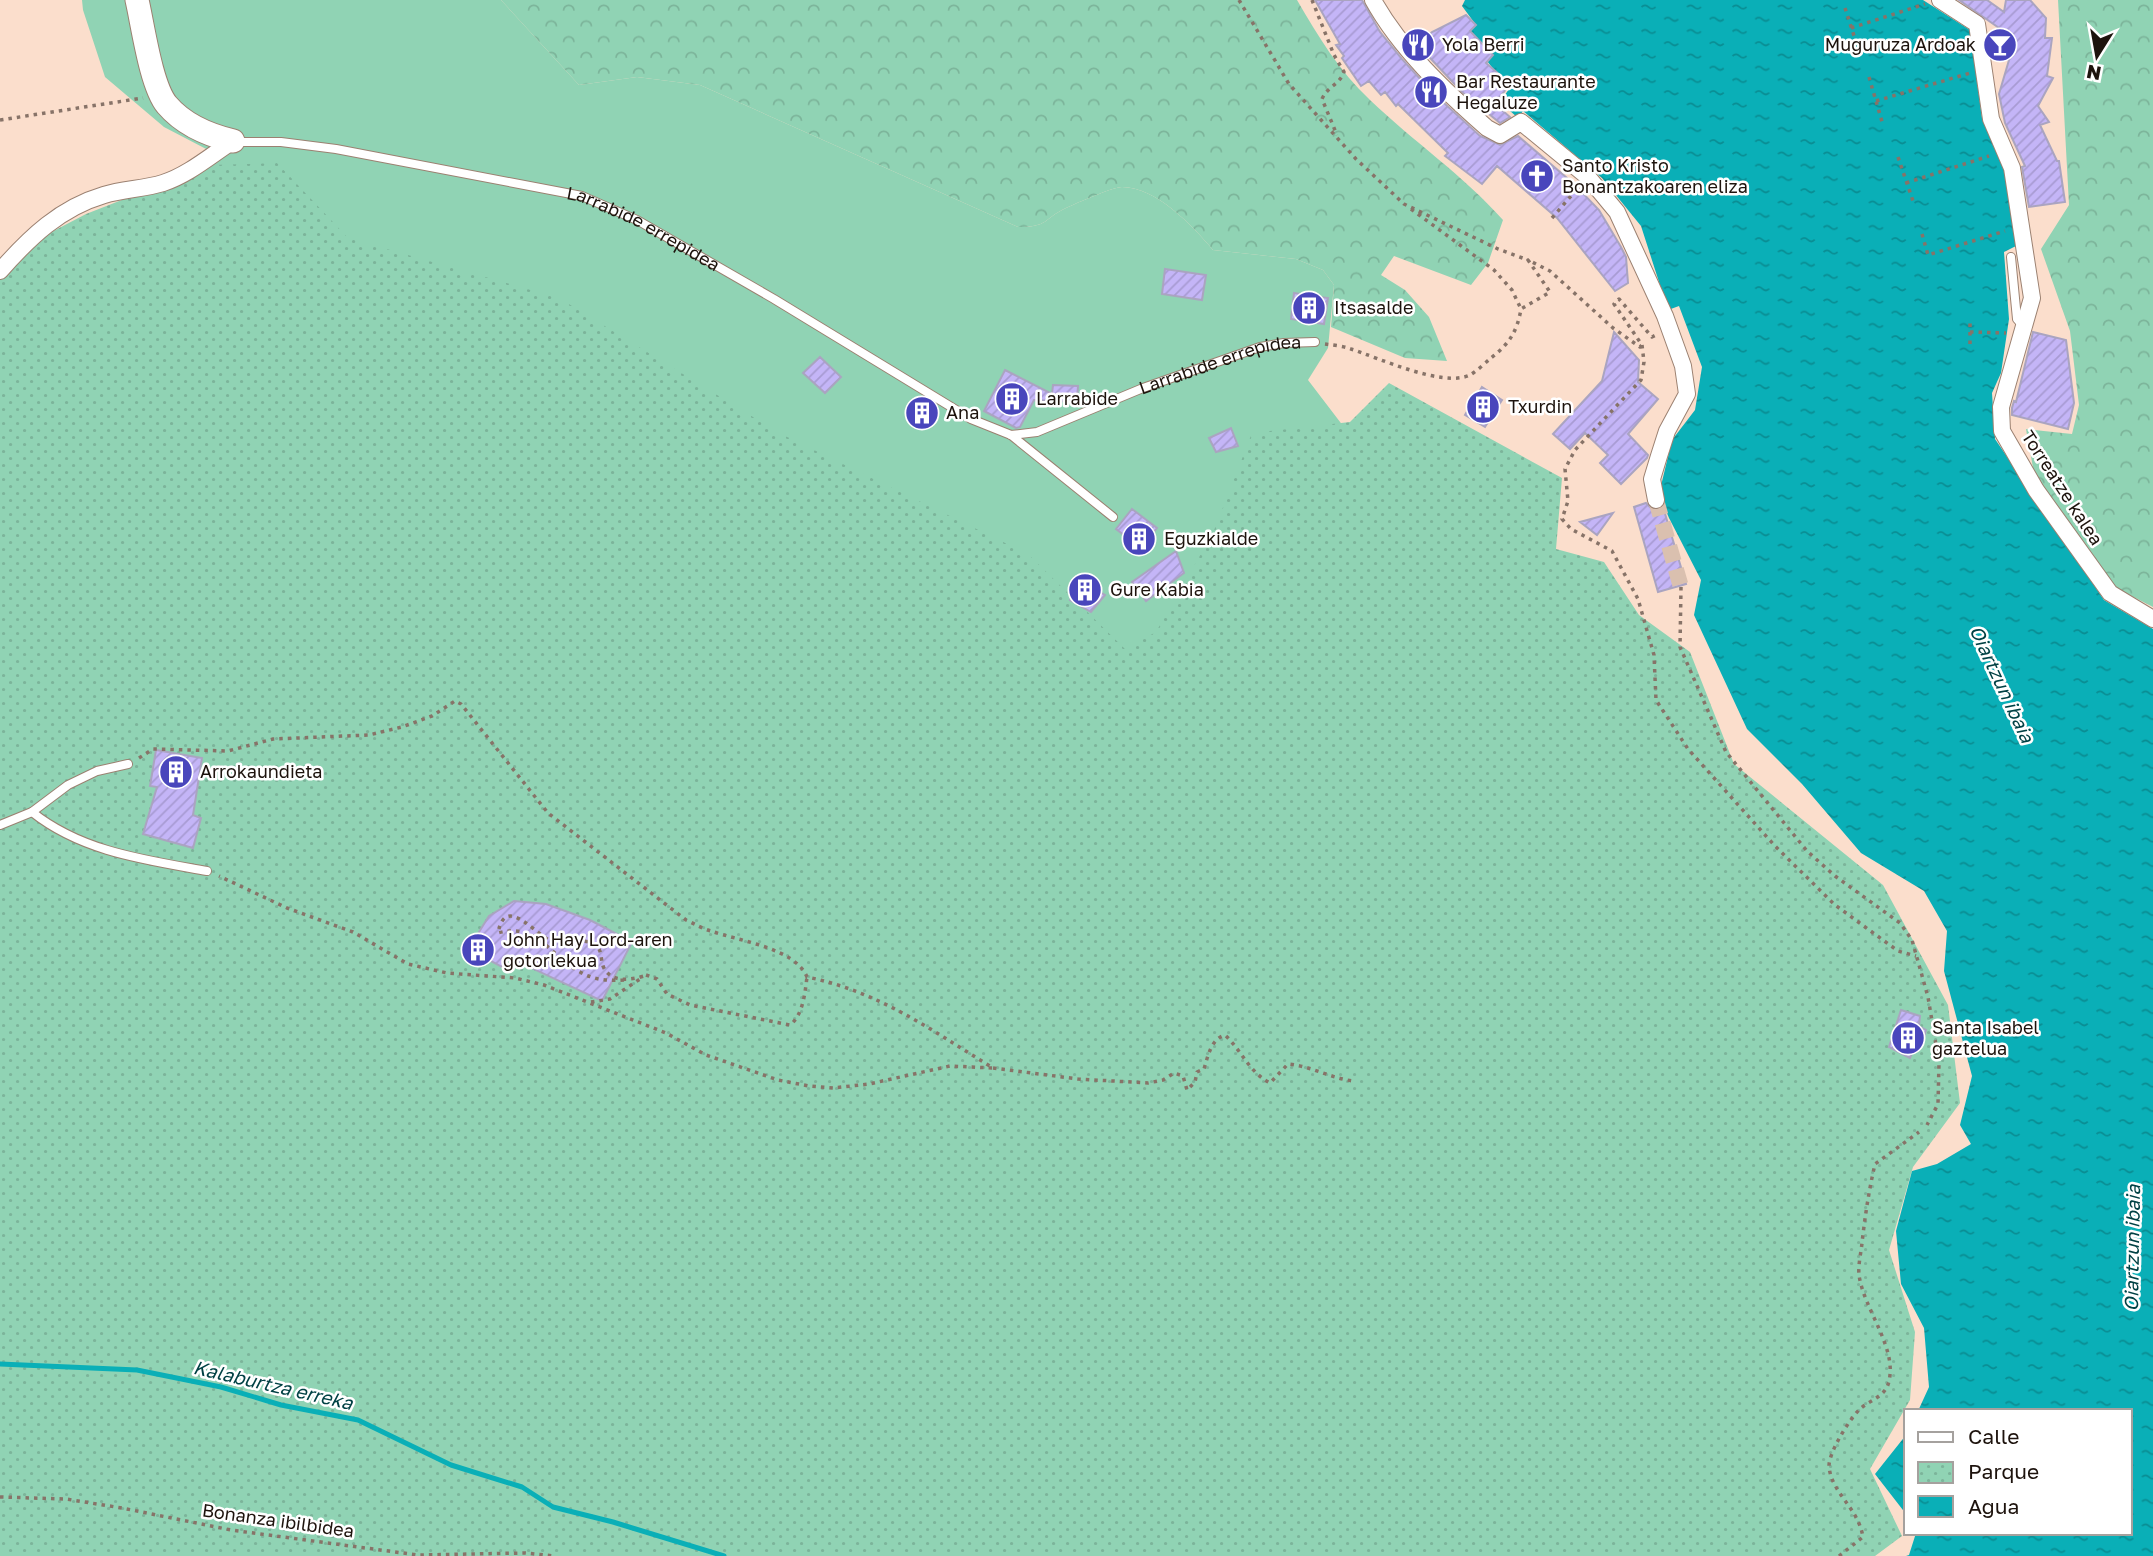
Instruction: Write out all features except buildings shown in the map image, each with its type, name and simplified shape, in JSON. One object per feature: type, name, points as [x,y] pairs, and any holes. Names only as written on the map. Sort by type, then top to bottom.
[{"type":"street","name":"Larrabide errepidea","points":[[137,0],[154,75],[167,104],[199,130],[233,141]]},
{"type":"street","points":[[1373,0],[1382,17],[1408,50],[1487,128],[1500,135],[1521,122],[1588,177],[1617,212],[1665,316],[1683,366],[1687,394],[1667,431],[1652,479],[1656,500]]},
{"type":"street","name":"Torreatze kalea","points":[[1934,2],[1977,24],[1991,119],[2012,168],[2022,226],[2032,298],[2001,407],[2002,431],[2036,490],[2110,593],[2153,619]]},
{"type":"street","points":[[0,271],[27,241],[51,220],[76,205],[105,194],[163,183],[192,169],[233,141]]},
{"type":"lane","name":"Larrabide errepidea","points":[[233,141],[253,144],[281,142],[336,149],[582,196],[637,220],[774,299],[971,419],[1011,435],[1113,517]]},
{"type":"lane","points":[[2011,257],[2017,319],[2024,327]]},
{"type":"lane","name":"Larrabide errepidea","points":[[1011,435],[1037,432],[1143,388],[1260,347],[1315,342]]},
{"type":"lane","points":[[0,825],[32,812],[68,785],[97,771],[128,764]]},
{"type":"lane","points":[[32,812],[74,839],[115,853],[207,871]]},
{"type":"path","points":[[1239,0],[1289,84],[1339,140],[1404,204],[1494,270],[1513,290],[1521,310],[1518,327],[1511,339],[1469,376],[1446,378],[1415,372],[1348,347],[1315,342]]},
{"type":"path","points":[[1312,0],[1344,72],[1324,93],[1322,99],[1339,140]]},
{"type":"path","points":[[1851,28],[1934,2]]},
{"type":"path","points":[[1845,8],[1857,45]]},
{"type":"path","points":[[1876,101],[1975,71]]},
{"type":"path","points":[[1869,77],[1883,125]]},
{"type":"path","points":[[0,120],[151,97],[167,104]]},
{"type":"path","points":[[1906,183],[1997,153]]},
{"type":"path","points":[[1898,157],[1914,204]]},
{"type":"path","points":[[1552,218],[1588,177]]},
{"type":"path","points":[[1404,204],[1550,271],[1613,328],[1640,347],[1642,345]]},
{"type":"path","points":[[1922,234],[1928,255],[2014,228]]},
{"type":"path","points":[[1521,310],[1550,292],[1528,260]]},
{"type":"path","points":[[1658,333],[1652,337],[1619,299],[1615,303],[1642,345],[1644,362],[1641,380],[1575,450],[1566,469],[1568,500],[1562,519],[1571,529],[1612,551],[1619,563],[1638,599],[1654,655],[1656,700],[1688,749],[1774,846],[1835,905],[1898,951],[1916,956]]},
{"type":"path","points":[[1970,319],[1970,344]]},
{"type":"path","points":[[1970,332],[2007,334]]},
{"type":"path","points":[[1681,587],[1680,647],[1726,752],[1807,851],[1835,876],[1900,923],[1912,940],[1927,997],[1939,1063],[1938,1104],[1927,1125]]},
{"type":"path","points":[[128,764],[153,749],[228,751],[273,740],[369,735],[432,716],[454,701],[461,704],[548,813],[581,841],[686,920],[709,931],[770,948],[804,968],[807,977],[805,995],[795,1021],[790,1025],[690,1005],[667,994],[657,979],[646,975],[624,980],[609,981],[580,972],[533,936],[521,931],[498,933],[500,924],[506,918],[515,916],[525,920],[541,937],[559,945],[589,942],[597,946],[602,953],[607,972],[624,980]]},
{"type":"path","points":[[207,871],[288,908],[353,932],[408,964],[447,973],[515,978],[544,985],[666,1033],[706,1055],[778,1080],[809,1086],[833,1088],[869,1084],[950,1066],[1148,1083],[1163,1080],[1174,1073],[1183,1076],[1187,1090],[1195,1083],[1197,1072],[1204,1069],[1210,1048],[1220,1036],[1225,1035],[1235,1045],[1253,1073],[1270,1083],[1288,1064],[1304,1065],[1339,1079],[1353,1081]]},
{"type":"path","points":[[589,1002],[610,999],[646,975]]},
{"type":"path","points":[[807,977],[845,986],[882,1000],[993,1068]]},
{"type":"path","points":[[1839,1556],[1863,1537],[1851,1506],[1833,1484],[1829,1463],[1841,1434],[1858,1410],[1885,1392],[1890,1380],[1886,1343],[1869,1310],[1859,1273],[1867,1195],[1875,1164],[1919,1132]]},
{"type":"path","name":"Bonanza ibilbidea","points":[[0,1497],[66,1499],[231,1530],[418,1555],[525,1553],[554,1556]]},
{"type":"green space","points":[[82,0],[501,0],[579,85],[637,77],[700,85],[1018,227],[1041,224],[1066,208],[1122,187],[1148,193],[1173,210],[1213,250],[1296,259],[1323,270],[1334,285],[1328,348],[1308,380],[1379,473],[1130,658],[250,292],[210,151],[164,127],[105,77]]},
{"type":"green space","points":[[501,0],[1297,0],[1330,53],[1359,89],[1472,188],[1503,220],[1488,263],[1471,285],[1394,256],[1381,275],[1405,290],[1429,317],[1447,361],[1405,358],[1331,327],[1334,285],[1323,270],[1296,259],[1213,250],[1173,210],[1148,193],[1117,188],[1066,208],[1041,224],[1018,227],[700,85],[637,77],[579,85]]},
{"type":"green space","points":[[2058,0],[2153,0],[2153,607],[2116,588],[2034,473],[2026,429],[2072,434],[2079,405],[2070,331],[2041,249],[2069,205]]},
{"type":"green space","points":[[277,163],[348,238],[559,298],[779,433],[1028,554],[1125,649],[1156,632],[1213,533],[1252,433],[1350,422],[1389,383],[1562,478],[1556,549],[1604,562],[1639,615],[1690,652],[1734,764],[1883,885],[1948,1005],[1960,1103],[1913,1167],[1889,1250],[1915,1332],[1910,1400],[1870,1469],[1902,1536],[1875,1556],[0,1556],[0,259],[86,214],[211,165]]},
{"type":"water","name":"Oiartzun ibaia","points":[[1465,0],[1923,0],[1970,30],[1982,118],[2006,172],[2016,246],[2004,252],[2009,319],[2001,373],[1992,393],[1995,439],[2104,600],[2153,629],[2153,1556],[1906,1556],[1909,1555],[1915,1535],[2132,1535],[2132,1409],[1919,1409],[1929,1387],[1924,1328],[1901,1284],[1896,1231],[1912,1171],[1937,1164],[1971,1144],[1960,1125],[1972,1076],[1944,971],[1947,931],[1924,891],[1861,853],[1802,784],[1747,729],[1694,615],[1701,580],[1659,494],[1672,440],[1695,410],[1702,367],[1679,306],[1668,310],[1641,226],[1602,178],[1523,111],[1518,118],[1500,102],[1509,89],[1487,61],[1493,55],[1470,31],[1476,25],[1462,6]]},
{"type":"water","points":[[1904,1438],[1904,1511],[1875,1474]]},
{"type":"waterway","name":"Kalaburtza erreka","points":[[0,1364],[137,1370],[221,1387],[281,1405],[358,1420],[451,1465],[522,1487],[553,1507],[613,1522],[724,1556]]},
{"type":"tunnel","points":[[1656,500],[1681,587]]},
{"type":"place","name":"Yola Berri","points":[[1418,45]]},
{"type":"place","name":"Muguruza Ardoak","points":[[2000,45]]},
{"type":"place","name":"Bar Restaurante Hegaluze","points":[[1431,92]]},
{"type":"place","name":"Santo Kristo Bonantzakoaren eliza","points":[[1537,176]]},
{"type":"place","name":"Itsasalde","points":[[1309,308]]},
{"type":"place","name":"Larrabide","points":[[1012,399]]},
{"type":"place","name":"Txurdin","points":[[1483,407]]},
{"type":"place","name":"Ana","points":[[922,413]]},
{"type":"place","name":"Eguzkialde","points":[[1139,539]]},
{"type":"place","name":"Gure Kabia","points":[[1085,590]]},
{"type":"place","name":"Arrokaundieta","points":[[176,772]]},
{"type":"place","name":"John Hay Lord-aren gotorlekua","points":[[478,950]]},
{"type":"place","name":"Santa Isabel gaztelua","points":[[1908,1038]]}]
